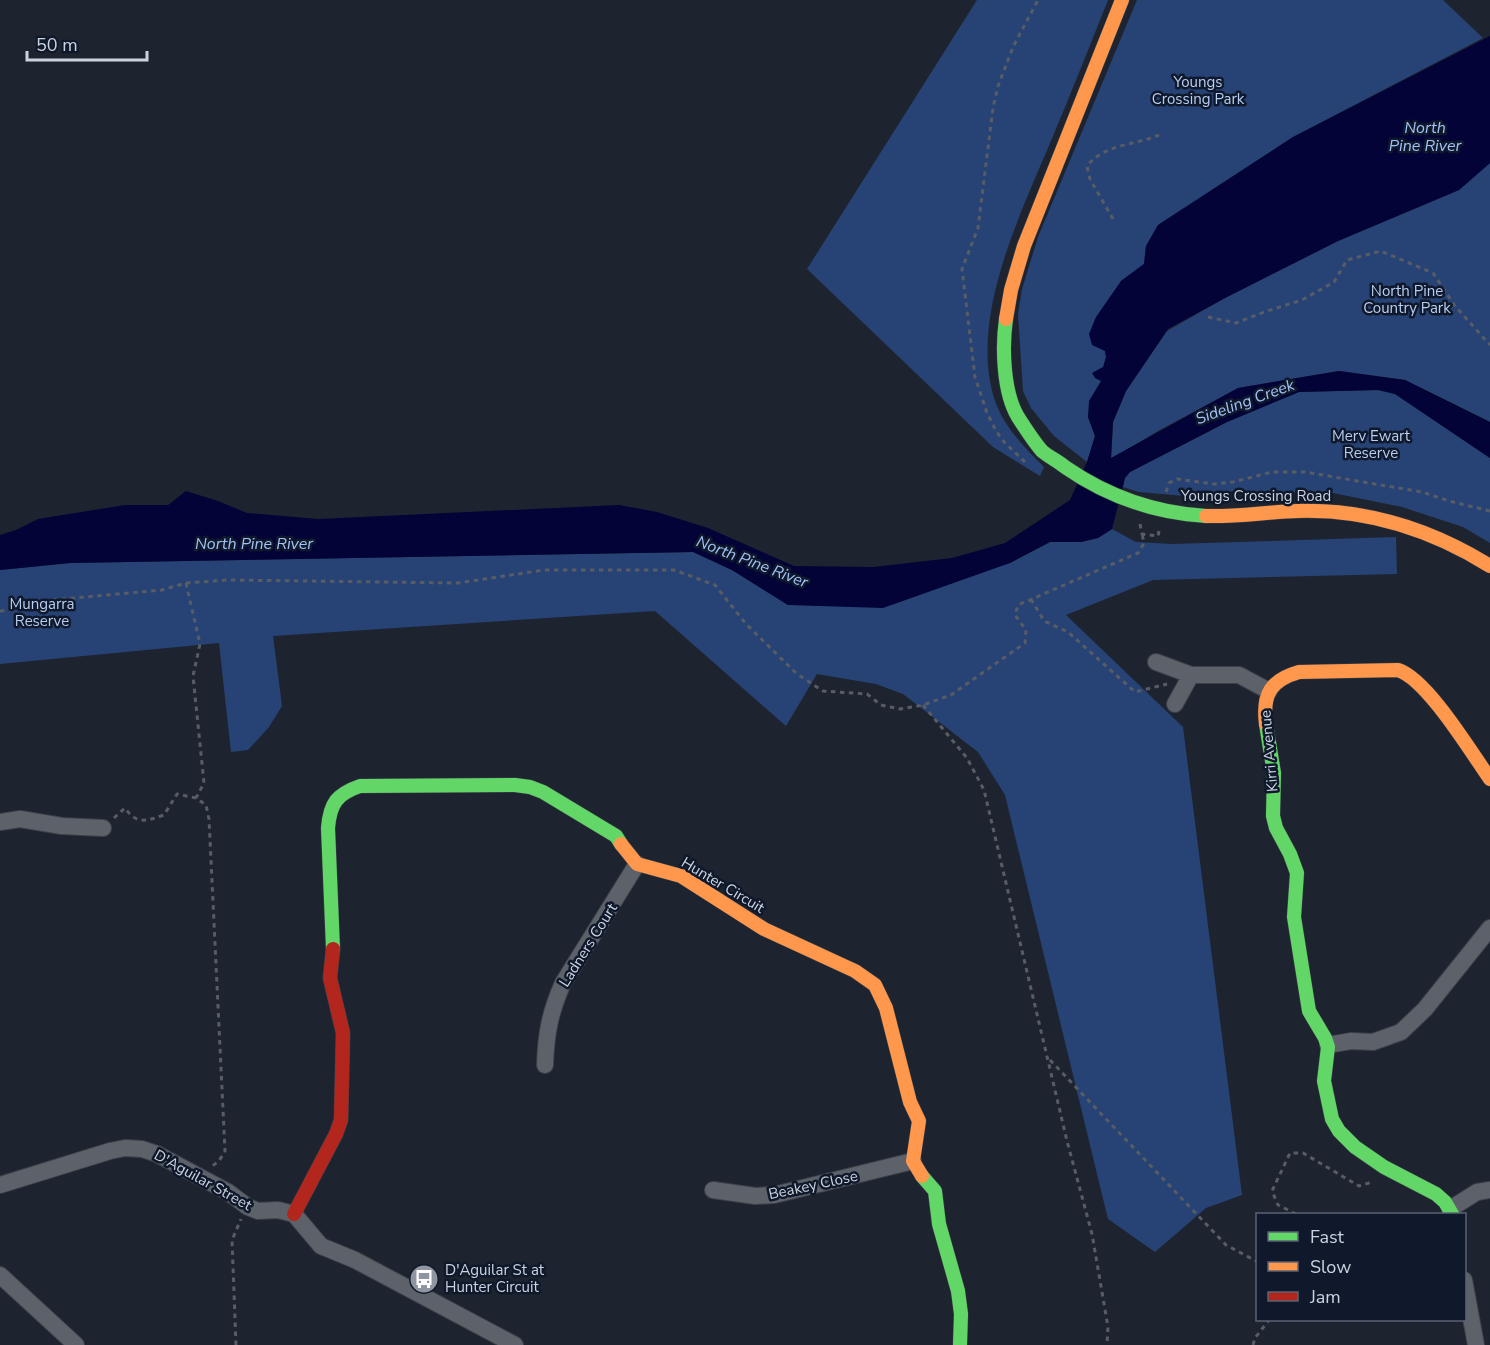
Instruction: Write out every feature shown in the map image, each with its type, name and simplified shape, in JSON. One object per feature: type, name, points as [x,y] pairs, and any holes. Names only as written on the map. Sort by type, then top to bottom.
[{"type":"street","name":"Youngs Crossing Road","points":[[1122,0],[1022,248],[1007,305],[1001,351],[1006,387],[1017,416],[1041,449],[1054,461],[1077,476],[1125,500],[1147,508],[1191,515],[1333,512],[1367,516],[1429,534],[1456,546],[1490,566]]},
{"type":"street","points":[[1156,662],[1191,675],[1239,675],[1269,691]]},
{"type":"street","name":"Kirri Avenue","points":[[1328,1045],[1309,1011],[1294,917],[1296,873],[1273,816],[1274,773],[1265,716],[1265,703],[1269,691],[1275,682],[1299,672],[1383,669],[1408,673],[1426,689],[1490,779]]},
{"type":"street","points":[[1175,704],[1191,675]]},
{"type":"street","points":[[515,1345],[355,1260],[321,1246],[294,1214],[341,1120],[340,1071],[343,1033],[330,978],[334,942],[328,828],[332,807],[336,799],[351,788],[360,786],[515,784],[543,792],[616,836],[637,864]]},
{"type":"street","points":[[0,822],[20,819],[62,826],[103,828]]},
{"type":"street","name":"Ladners Court","points":[[545,1065],[549,1018],[563,983],[637,864]]},
{"type":"street","name":"Hunter Circuit","points":[[637,864],[681,876],[699,890],[764,929],[855,971],[875,985],[886,1008],[910,1102],[919,1121],[913,1161]]},
{"type":"street","points":[[1490,928],[1425,1009],[1401,1032],[1373,1042],[1351,1041],[1328,1045],[1324,1075],[1325,1090],[1338,1130],[1364,1154],[1416,1185],[1438,1195],[1451,1212],[1477,1192],[1490,1190]]},
{"type":"street","name":"D'Aguilar Street","points":[[0,1185],[110,1150],[142,1149],[157,1154],[204,1178],[248,1207],[258,1211],[278,1210],[294,1214]]},
{"type":"street","points":[[913,1161],[917,1170],[935,1191],[939,1224],[958,1291],[961,1314],[960,1345]]},
{"type":"street","name":"Beakey Close","points":[[713,1190],[755,1196],[774,1195],[913,1161]]},
{"type":"street","points":[[0,1275],[76,1345]]},
{"type":"street","points":[[1466,1291],[1476,1345]]},
{"type":"path","points":[[1027,463],[1005,443],[987,412],[975,377],[962,269],[978,228],[993,108],[998,86],[1013,47],[1038,0]]},
{"type":"path","points":[[1113,219],[1090,179],[1088,163],[1110,150],[1159,135]]},
{"type":"path","points":[[1208,317],[1236,323],[1302,300],[1334,282],[1347,260],[1381,252],[1433,273],[1455,306],[1490,345]]},
{"type":"path","points":[[1165,500],[1169,483],[1177,479],[1214,484],[1233,482],[1272,472],[1305,472],[1422,492],[1490,511]]},
{"type":"path","points":[[0,611],[14,610],[41,602],[162,590],[186,583],[228,580],[458,583],[544,570],[674,570],[715,585],[746,624],[797,674],[823,691],[867,694],[881,705],[900,709],[922,705],[951,695],[1025,643],[1026,630],[1015,615],[1018,605],[1138,553],[1144,543],[1142,534]]},
{"type":"path","points":[[186,583],[200,644],[193,676],[204,783],[196,798]]},
{"type":"path","points":[[1031,599],[1044,621],[1068,632],[1135,692],[1191,675]]},
{"type":"path","points":[[922,705],[967,758],[984,790],[1067,1141],[1092,1234],[1108,1327],[1107,1345]]},
{"type":"path","points":[[103,828],[125,808],[132,818],[146,821],[164,815],[177,794],[196,798],[206,805],[209,819],[225,1150],[204,1178]]},
{"type":"path","points":[[1048,1059],[1226,1245],[1256,1261]]},
{"type":"path","points":[[1292,1213],[1278,1205],[1272,1191],[1290,1153],[1303,1153],[1359,1186],[1374,1181]]},
{"type":"path","points":[[236,1345],[232,1240],[248,1207]]},
{"type":"path","points":[[1253,1345],[1255,1338],[1268,1321]]},
{"type":"green space","points":[[977,0],[1108,0],[1014,230],[1002,264],[988,333],[988,366],[994,398],[1009,427],[1044,467],[1040,476],[993,447],[807,269]]},
{"type":"green space","name":"Youngs Crossing Park","points":[[1137,0],[1443,0],[1483,38],[1293,137],[1158,225],[1146,246],[1144,264],[1121,281],[1105,351],[1101,381],[1088,417],[1095,436],[1087,462],[1054,436],[1031,408],[1023,391],[1018,314],[1022,289],[1038,237]]},
{"type":"green space","name":"North Pine Country Park","points":[[1490,163],[1490,422],[1405,380],[1339,371],[1238,388],[1111,459],[1113,422],[1126,391],[1167,331],[1225,298],[1338,241],[1459,190]]},
{"type":"green space","name":"Merv Ewart Reserve","points":[[1378,390],[1395,394],[1490,458],[1490,543],[1463,527],[1402,507],[1333,493],[1234,491],[1185,496],[1139,492],[1123,487],[1125,478],[1130,472],[1227,422],[1299,392]]},
{"type":"green space","name":"Mungarra Reserve","points":[[1112,529],[1136,542],[1172,544],[1396,537],[1397,574],[1153,580],[1066,615],[1183,727],[1242,1195],[1206,1208],[1155,1252],[1108,1219],[1005,795],[978,752],[903,694],[876,684],[817,674],[786,726],[655,611],[273,636],[282,706],[269,727],[248,750],[231,752],[219,643],[0,664],[0,570],[70,563],[693,552],[732,570],[788,605],[1010,563],[1050,542],[1081,542],[1098,538]]},
{"type":"water","points":[[1490,36],[1490,163],[1459,190],[1338,241],[1168,329],[1126,391],[1113,422],[1111,458],[1238,388],[1339,371],[1405,380],[1490,422],[1490,458],[1395,394],[1378,390],[1299,392],[1227,422],[1130,472],[1125,478],[1112,529],[1098,538],[1081,542],[1050,542],[1010,563],[883,608],[788,605],[732,570],[693,552],[70,563],[0,570],[0,535],[38,519],[125,505],[168,505],[186,491],[247,513],[318,519],[619,505],[657,512],[708,528],[794,566],[873,567],[952,558],[1005,543],[1070,500],[1087,462],[1095,436],[1088,417],[1089,401],[1101,381],[1092,373],[1103,367],[1106,357],[1105,351],[1092,345],[1089,334],[1096,317],[1121,281],[1144,264],[1146,246],[1158,225],[1293,137]]},
{"type":"traffic: fast","points":[[1006,319],[1004,356],[1009,395],[1018,417],[1042,451],[1081,477],[1114,494],[1150,507],[1206,516]]},
{"type":"traffic: fast","points":[[1266,724],[1274,773],[1273,816],[1276,828],[1297,873],[1294,917],[1309,1011],[1328,1047],[1324,1081],[1332,1119],[1339,1131],[1355,1147],[1384,1167],[1436,1194],[1445,1202],[1451,1213]]},
{"type":"traffic: fast","points":[[333,949],[329,819],[333,806],[340,796],[360,786],[515,785],[530,787],[543,792],[616,836],[621,844]]},
{"type":"traffic: fast","points":[[922,1176],[935,1191],[939,1224],[958,1291],[961,1314],[960,1345]]},
{"type":"traffic: slow","points":[[1006,319],[1011,290],[1024,246],[1122,0]]},
{"type":"traffic: slow","points":[[1206,516],[1324,511],[1374,518],[1422,532],[1490,566]]},
{"type":"traffic: slow","points":[[1266,724],[1267,696],[1275,684],[1289,675],[1299,672],[1398,670],[1410,676],[1435,701],[1490,779]]},
{"type":"traffic: slow","points":[[621,844],[637,864],[681,876],[764,929],[855,971],[875,985],[886,1008],[910,1102],[919,1121],[913,1161],[922,1176]]},
{"type":"traffic: jam","points":[[294,1214],[341,1120],[343,1033],[330,978],[333,949]]},
{"type":"place","name":"D'Aguilar St at Hunter Circuit","points":[[424,1279]]},
{"type":"water label","name":"North Pine River","points":[[1425,137]]},
{"type":"water label","name":"Sideling Creek","points":[[1245,402]]},
{"type":"water label","name":"North Pine River","points":[[254,544]]},
{"type":"water label","name":"North Pine River","points":[[752,562]]}]
